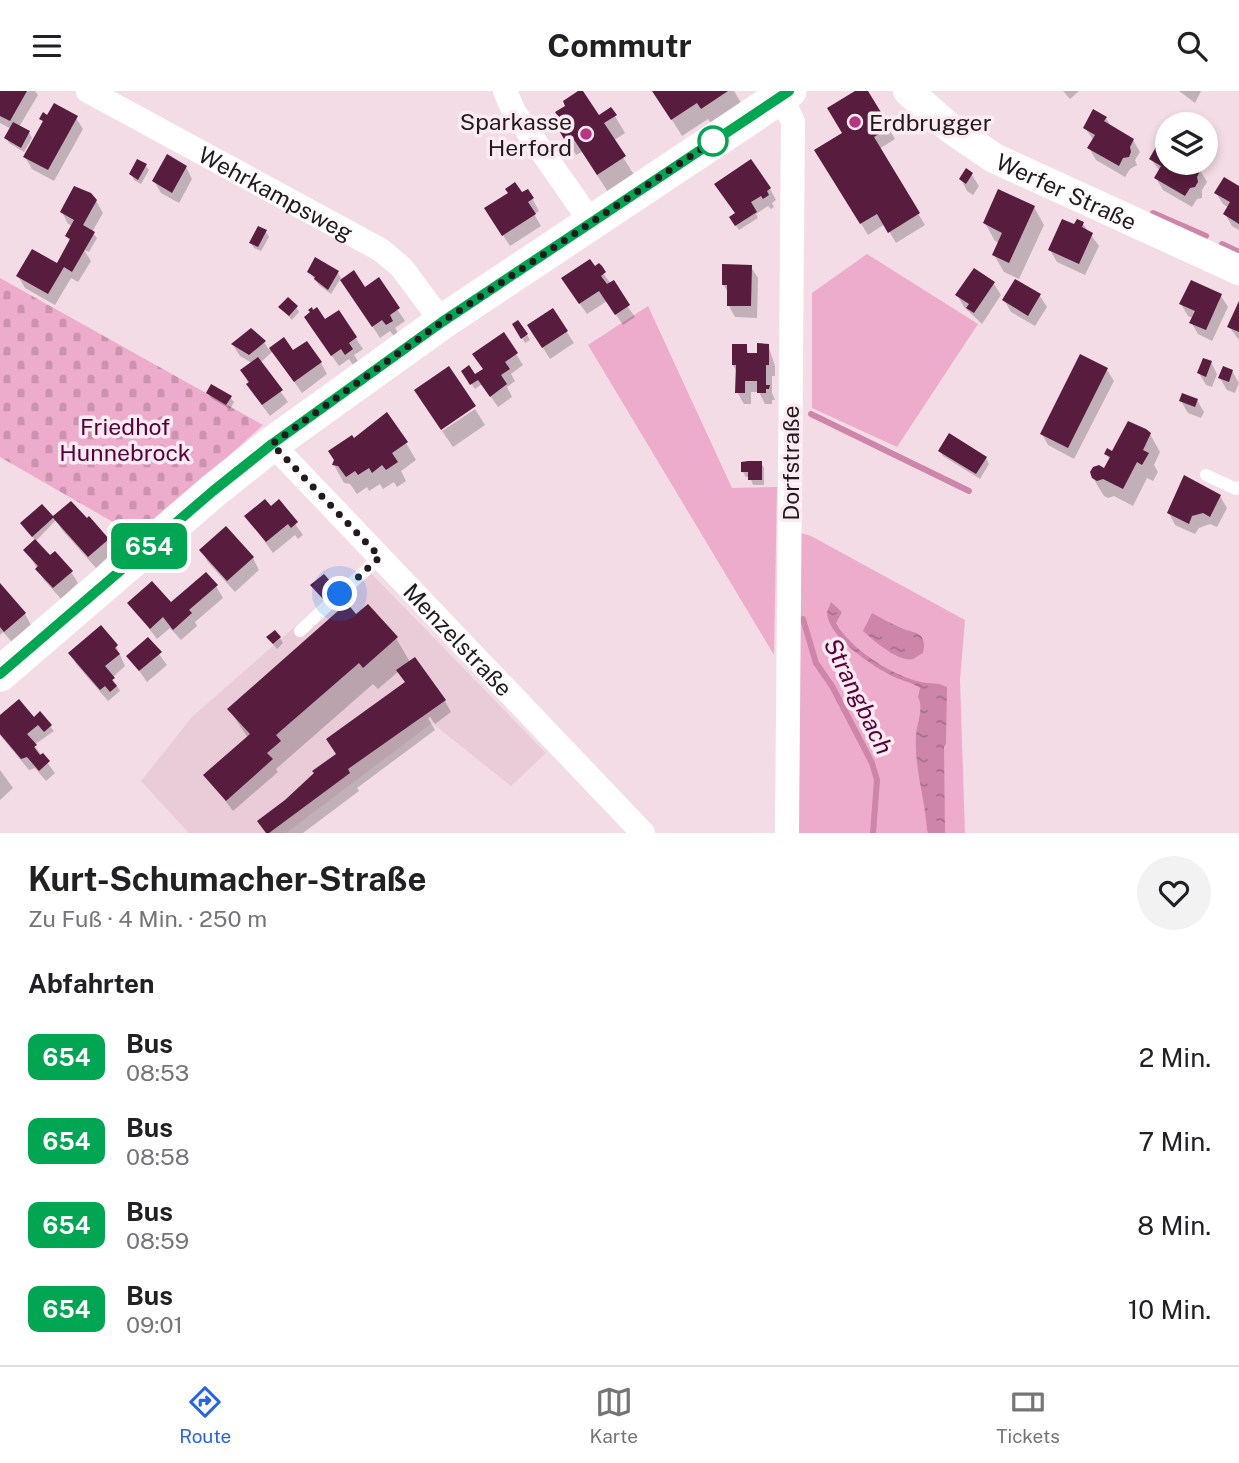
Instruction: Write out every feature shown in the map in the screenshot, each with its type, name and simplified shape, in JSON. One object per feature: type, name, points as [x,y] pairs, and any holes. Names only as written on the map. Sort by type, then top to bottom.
[{"type":"main road","points":[[0,674],[213,491],[272,444],[442,322],[785,94]]},
{"type":"street","name":"Wehrkampsweg","points":[[88,91],[381,250],[402,268],[442,322]]},
{"type":"street","points":[[505,91],[514,112],[591,222]]},
{"type":"street","name":"Werfer Straße","points":[[908,91],[950,128],[995,158],[1239,270]]},
{"type":"street","name":"Dorfstraße","points":[[785,94],[793,122],[787,833]]},
{"type":"street","name":"Menzelstraße","points":[[272,444],[643,833]]},
{"type":"lane","points":[[1206,475],[1236,489],[1239,487]]},
{"type":"lane","points":[[300,631],[380,557]]},
{"type":"shaded area","points":[[364,566],[546,753],[511,786],[432,723],[286,833],[189,833],[141,781],[192,717]]},
{"type":"green space","points":[[867,254],[978,324],[897,447],[812,408],[812,293]]},
{"type":"green space","name":"Friedhof Hunnebrock","points":[[0,278],[263,425],[139,537],[0,457]]},
{"type":"green space","points":[[648,306],[732,488],[777,487],[774,655],[588,345]]},
{"type":"green space","points":[[795,531],[811,536],[965,620],[960,680],[965,833],[799,833]]},
{"type":"water","points":[[831,602],[842,612],[836,623],[862,652],[885,668],[910,679],[947,687],[944,747],[945,833],[928,833],[927,830],[916,747],[920,688],[875,666],[843,641],[829,622],[827,612]]},
{"type":"water","points":[[872,613],[918,634],[923,640],[923,653],[914,659],[901,658],[880,645],[863,631]]},
{"type":"building","points":[[0,91],[27,91],[10,121],[0,116]]},
{"type":"building","name":"Sparkasse Herford","points":[[578,91],[583,91],[599,115],[611,107],[617,115],[604,123],[626,156],[597,175],[571,135],[564,139],[560,132],[566,128],[555,112],[565,106],[563,101]]},
{"type":"building","points":[[652,91],[728,91],[701,109],[697,103],[671,120]]},
{"type":"building","points":[[855,91],[868,91],[890,127],[874,137],[920,213],[888,233],[877,214],[860,224],[814,150],[842,133],[827,108]]},
{"type":"building","points":[[54,103],[78,116],[48,170],[23,157],[43,121],[39,119],[43,112],[47,115]]},
{"type":"building","points":[[1093,109],[1107,117],[1104,121],[1134,139],[1129,157],[1123,158],[1119,166],[1087,148],[1095,135],[1083,128]]},
{"type":"building","points":[[13,122],[30,131],[21,148],[4,138]]},
{"type":"building","points":[[1155,149],[1155,162],[1149,159]]},
{"type":"building","points":[[167,154],[187,166],[172,193],[152,181]]},
{"type":"building","points":[[137,159],[147,164],[138,180],[129,174]]},
{"type":"building","points":[[751,159],[771,188],[767,191],[769,195],[751,202],[757,212],[735,226],[729,217],[735,213],[714,184]]},
{"type":"building","points":[[966,168],[973,173],[966,184],[959,179]]},
{"type":"building","points":[[1156,175],[1198,175],[1198,182],[1185,196],[1154,178]]},
{"type":"building","points":[[1224,177],[1239,186],[1239,224],[1223,214],[1230,202],[1214,193]]},
{"type":"building","points":[[515,182],[522,192],[528,189],[534,198],[528,202],[536,214],[502,236],[484,208],[508,193],[505,189]]},
{"type":"building","points":[[74,186],[91,193],[97,200],[83,225],[95,232],[72,272],[64,267],[48,294],[16,276],[32,249],[57,263],[70,239],[65,236],[74,220],[60,212]]},
{"type":"building","points":[[998,189],[1035,206],[1009,263],[992,255],[1002,233],[983,223]]},
{"type":"building","points":[[1062,219],[1074,224],[1077,219],[1084,222],[1082,227],[1093,233],[1079,264],[1048,250]]},
{"type":"building","points":[[258,226],[267,230],[258,247],[249,243]]},
{"type":"building","points":[[315,257],[339,271],[328,290],[307,272]]},
{"type":"building","points":[[590,259],[595,266],[599,263],[602,266],[606,272],[601,276],[607,284],[614,280],[630,305],[615,315],[599,291],[579,304],[561,278]]},
{"type":"building","points":[[722,264],[752,265],[751,306],[727,306],[727,285],[722,285]]},
{"type":"building","points":[[974,268],[995,282],[974,313],[966,308],[969,304],[955,295]]},
{"type":"building","points":[[354,270],[365,287],[379,277],[400,308],[390,315],[393,321],[386,325],[382,320],[372,327],[340,280]]},
{"type":"building","points":[[1015,279],[1041,294],[1028,316],[1002,300]]},
{"type":"building","points":[[1191,280],[1222,294],[1206,330],[1189,323],[1195,311],[1179,304]]},
{"type":"building","points":[[288,297],[298,306],[289,316],[278,307]]},
{"type":"building","points":[[1239,301],[1239,332],[1227,327]]},
{"type":"building","points":[[312,307],[313,310],[317,307],[325,319],[339,310],[357,337],[349,343],[353,349],[345,355],[341,349],[331,356],[304,317]]},
{"type":"building","points":[[553,308],[568,331],[542,348],[527,325]]},
{"type":"building","points":[[518,320],[528,334],[521,339],[512,324]]},
{"type":"building","points":[[251,328],[266,341],[249,355],[231,344]]},
{"type":"building","points":[[504,332],[518,353],[505,362],[510,369],[501,375],[507,384],[490,397],[478,380],[470,385],[461,371],[469,365],[475,374],[483,369],[472,354]]},
{"type":"building","points":[[284,337],[293,350],[307,341],[322,362],[294,382],[269,348]]},
{"type":"building","points":[[757,343],[769,344],[766,385],[770,385],[769,389],[766,389],[766,393],[757,393],[757,381],[745,381],[745,393],[735,393],[736,365],[732,365],[732,344],[747,344],[747,353],[757,353]]},
{"type":"building","points":[[1080,354],[1108,368],[1068,448],[1040,434]]},
{"type":"building","points":[[258,357],[283,390],[262,405],[246,384],[249,382],[240,370]]},
{"type":"building","points":[[1203,358],[1212,361],[1206,377],[1197,373]]},
{"type":"building","points":[[449,366],[476,406],[441,430],[414,390]]},
{"type":"building","points":[[1223,366],[1233,370],[1229,382],[1218,378]]},
{"type":"building","points":[[211,384],[232,396],[226,405],[206,393]]},
{"type":"building","points":[[1182,393],[1198,399],[1195,407],[1179,401]]},
{"type":"building","points":[[387,412],[408,442],[392,453],[398,462],[386,470],[382,465],[372,473],[369,468],[358,475],[355,471],[346,477],[338,466],[332,465],[334,460],[328,451],[352,435],[354,438]]},
{"type":"building","points":[[1128,421],[1151,433],[1143,450],[1149,453],[1142,465],[1137,462],[1123,489],[1103,479],[1097,481],[1092,478],[1090,472],[1093,467],[1099,465],[1104,468],[1110,457],[1104,454],[1107,448],[1112,451]]},
{"type":"building","points":[[949,433],[987,457],[976,474],[938,451]]},
{"type":"building","points":[[762,461],[762,480],[748,480],[748,472],[741,472],[741,462]]},
{"type":"building","points":[[1184,475],[1221,495],[1210,517],[1203,513],[1192,516],[1189,524],[1167,513]]},
{"type":"building","points":[[265,499],[271,506],[279,499],[298,522],[291,528],[288,524],[266,542],[244,516]]},
{"type":"building","points":[[71,501],[87,518],[89,516],[109,539],[88,557],[53,518],[32,537],[20,523],[42,504],[53,516]]},
{"type":"building","points":[[226,526],[254,557],[227,581],[199,550]]},
{"type":"building","points":[[35,539],[50,555],[55,551],[73,571],[53,588],[35,569],[38,566],[23,550]]},
{"type":"building","points":[[206,572],[218,585],[189,610],[192,613],[173,630],[163,617],[150,629],[127,603],[152,581],[171,602]]},
{"type":"building","points":[[324,574],[337,589],[324,600],[310,585]]},
{"type":"building","points":[[0,583],[26,613],[4,632],[0,627]]},
{"type":"building","points":[[347,603],[356,614],[368,604],[398,637],[363,668],[359,663],[276,735],[281,741],[267,753],[273,759],[226,801],[203,775],[250,734],[227,709]]},
{"type":"building","points":[[101,625],[118,645],[115,648],[120,654],[105,666],[115,678],[112,680],[117,686],[110,692],[105,686],[100,690],[68,653]]},
{"type":"building","points":[[275,630],[281,637],[273,644],[266,637]]},
{"type":"building","points":[[148,637],[162,652],[139,671],[126,656]]},
{"type":"building","points":[[415,657],[446,700],[348,769],[350,773],[266,833],[257,821],[285,800],[314,773],[312,771],[336,754],[326,739],[405,682],[396,670]]},
{"type":"building","points":[[19,699],[34,717],[40,711],[52,725],[44,732],[38,725],[27,734],[37,745],[34,747],[40,755],[43,753],[50,761],[39,771],[27,757],[21,759],[0,734],[0,715]]},
{"type":"waterway","points":[[1153,213],[1206,236]]},
{"type":"waterway","points":[[1222,244],[1239,252]]},
{"type":"waterway","points":[[811,414],[969,491]]},
{"type":"waterway","name":"Strangbach","points":[[803,619],[816,663],[832,686],[872,763],[877,780],[873,833]]},
{"type":"bus line","name":"654","points":[[0,674],[213,491],[272,444],[442,322],[789,91]]},
{"type":"place","name":"Erdbrugger","points":[[855,122]]},
{"type":"place","name":"Sparkasse Herford","points":[[586,134]]},
{"type":"route","points":[[340,594],[380,557],[272,444],[442,322],[718,138],[713,141]]}]
